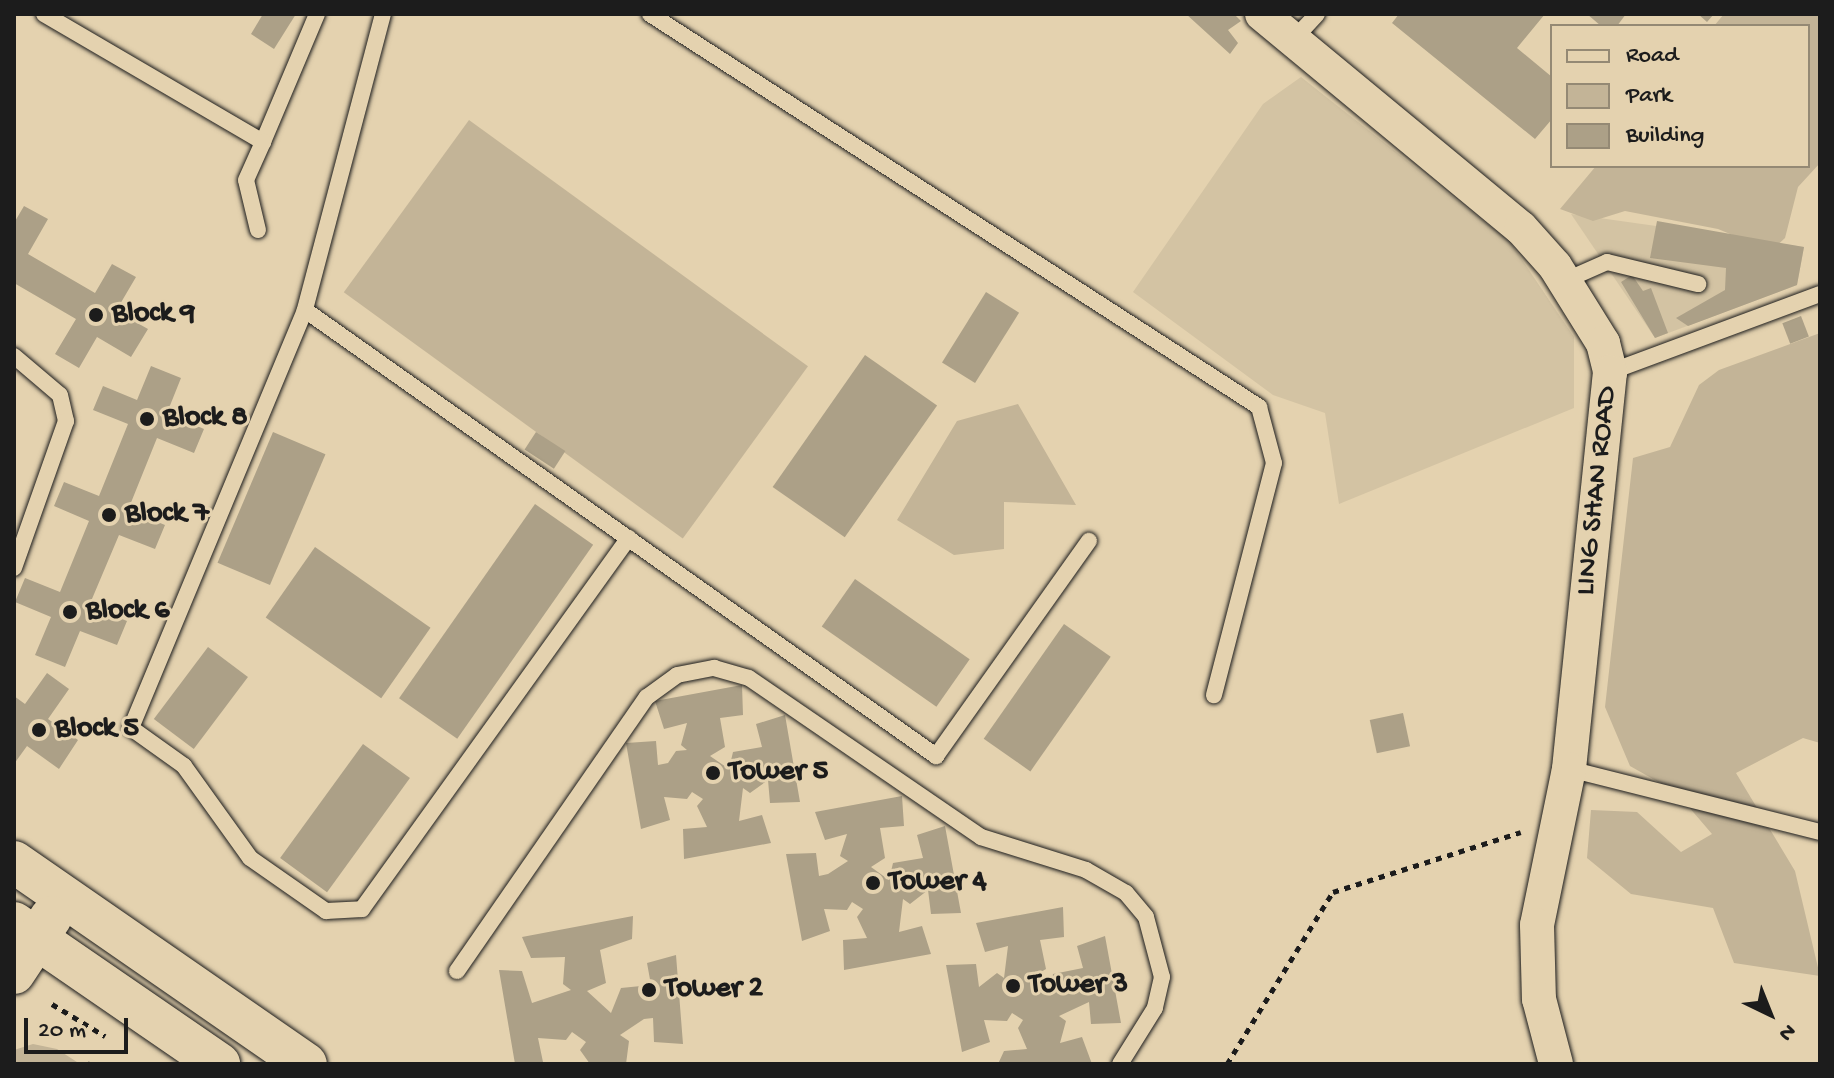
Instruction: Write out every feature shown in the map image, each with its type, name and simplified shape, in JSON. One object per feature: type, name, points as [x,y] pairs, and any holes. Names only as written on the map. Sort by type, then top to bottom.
[{"type":"street","name":"LING SHAN ROAD","points":[[1262,14],[1521,228],[1564,281],[1603,343],[1610,372],[1569,769],[1537,925],[1539,999],[1556,1064]]},
{"type":"street","points":[[18,874],[65,897],[306,1064]]},
{"type":"street","points":[[14,973],[26,931],[65,897]]},
{"type":"street","points":[[26,931],[219,1064]]},
{"type":"lane","points":[[44,14],[263,142]]},
{"type":"lane","points":[[258,230],[246,180],[317,14]]},
{"type":"lane","points":[[383,14],[305,310],[131,728],[184,766],[250,858],[313,902],[344,915],[375,895],[629,538]]},
{"type":"lane","points":[[650,14],[1259,407],[1274,463],[1214,695]]},
{"type":"lane","points":[[1293,40],[1317,14]]},
{"type":"lane","points":[[1564,281],[1607,262],[1698,284]]},
{"type":"lane","points":[[1610,372],[1820,294]]},
{"type":"lane","points":[[305,310],[936,756],[1089,541]]},
{"type":"lane","points":[[14,356],[55,389],[66,421],[14,568]]},
{"type":"lane","points":[[457,971],[647,697],[677,675],[714,668],[749,678],[981,837],[1021,856],[1086,870],[1126,893],[1152,932],[1162,977],[1155,1008],[1120,1064]]},
{"type":"lane","points":[[1569,769],[1820,832]]},
{"type":"path","points":[[1227,1064],[1333,892],[1560,819]]},
{"type":"path","points":[[52,1004],[115,1043]]},
{"type":"shaded area","points":[[1301,77],[1510,242],[1574,337],[1574,408],[1339,504],[1325,413],[1273,395],[1133,292],[1263,104]]},
{"type":"shaded area","points":[[1571,214],[1804,247],[1797,285],[1655,338]]},
{"type":"green space","points":[[1724,14],[1820,14],[1820,163],[1798,187],[1785,238],[1771,251],[1718,229],[1625,211],[1593,221],[1560,209],[1594,168],[1810,168],[1810,24],[1716,24]]},
{"type":"green space","points":[[469,120],[808,366],[683,539],[344,292]]},
{"type":"green space","points":[[1820,333],[1820,743],[1803,738],[1736,773],[1795,871],[1820,976],[1734,963],[1713,908],[1631,894],[1587,858],[1591,810],[1637,812],[1681,852],[1712,834],[1676,792],[1630,766],[1605,707],[1633,458],[1670,447],[1699,385],[1719,370]]},
{"type":"green space","points":[[1018,404],[1076,505],[1004,502],[1004,549],[954,555],[897,520],[957,421]]},
{"type":"green space","points":[[33,1044],[57,1049],[80,1064],[14,1064],[14,1050]]},
{"type":"building","points":[[263,14],[296,14],[274,49],[251,34]]},
{"type":"building","points":[[1186,14],[1234,14],[1241,21],[1228,30],[1238,43],[1230,54]]},
{"type":"building","points":[[1399,14],[1545,14],[1517,48],[1550,75],[1550,121],[1535,139],[1392,23]]},
{"type":"building","points":[[1587,14],[1626,14],[1618,24],[1599,24]]},
{"type":"building","points":[[1698,14],[1714,14],[1707,22]]},
{"type":"building","name":"Block 9","points":[[24,206],[48,219],[28,254],[95,293],[112,264],[136,277],[116,311],[148,329],[131,357],[97,337],[79,368],[55,354],[76,319],[14,283],[14,223]]},
{"type":"building","points":[[1657,221],[1804,247],[1797,285],[1688,326],[1676,318],[1725,290],[1726,268],[1650,258]]},
{"type":"building","points":[[1632,275],[1643,291],[1651,288],[1668,333],[1655,338],[1621,282]]},
{"type":"building","points":[[986,292],[1019,313],[975,383],[942,362]]},
{"type":"building","points":[[1801,316],[1809,337],[1790,344],[1782,323]]},
{"type":"building","points":[[865,355],[937,405],[845,537],[773,487]]},
{"type":"building","points":[[151,366],[181,378],[167,413],[204,429],[194,453],[157,438],[128,510],[165,525],[155,549],[119,535],[89,606],[127,621],[117,645],[80,631],[65,667],[35,655],[51,617],[15,602],[25,578],[60,592],[89,521],[54,506],[64,482],[99,496],[128,424],[93,410],[103,386],[137,400]]},
{"type":"building","points":[[273,432],[325,454],[270,585],[218,563]]},
{"type":"building","points":[[536,432],[565,451],[554,469],[525,450]]},
{"type":"building","points":[[535,504],[593,545],[457,739],[399,698]]},
{"type":"building","points":[[315,547],[431,628],[381,698],[266,617]]},
{"type":"building","points":[[855,579],[970,659],[936,707],[822,627]]},
{"type":"building","points":[[1064,624],[1111,657],[1030,771],[984,739]]},
{"type":"building","points":[[208,647],[248,677],[194,749],[154,719]]},
{"type":"building","name":"Block 5","points":[[47,673],[69,689],[48,719],[78,740],[59,769],[27,746],[14,764],[14,696],[25,704]]},
{"type":"building","name":"Tower 5","points":[[742,685],[743,715],[720,718],[725,747],[710,756],[729,769],[733,752],[762,747],[756,724],[785,715],[800,802],[770,803],[768,780],[750,793],[743,788],[739,821],[762,815],[771,843],[684,859],[683,829],[707,827],[697,806],[703,799],[692,792],[687,799],[664,797],[670,820],[641,829],[626,743],[656,741],[658,765],[668,763],[676,751],[687,750],[681,745],[687,723],[664,729],[655,701]]},
{"type":"building","points":[[1403,713],[1410,746],[1377,753],[1370,720]]},
{"type":"building","points":[[363,744],[410,778],[327,892],[280,858]]},
{"type":"building","name":"Tower 4","points":[[902,796],[904,826],[880,828],[885,858],[871,867],[889,880],[893,863],[923,858],[917,835],[945,826],[961,913],[931,914],[928,890],[910,904],[903,899],[899,932],[922,926],[931,954],[844,970],[843,940],[867,938],[857,917],[863,909],[852,902],[847,910],[824,909],[830,931],[802,941],[786,854],[816,853],[819,876],[828,874],[848,861],[840,856],[847,834],[825,840],[815,812]]},
{"type":"building","name":"Tower 3","points":[[1063,907],[1064,937],[1040,940],[1046,969],[1031,978],[1050,991],[1053,974],[1083,968],[1077,946],[1105,936],[1121,1023],[1091,1024],[1089,1002],[1059,1016],[1066,1021],[1060,1043],[1082,1037],[1092,1064],[998,1064],[1004,1051],[1027,1049],[1018,1028],[1023,1020],[1012,1013],[1007,1021],[984,1020],[990,1042],[962,1052],[946,965],[976,964],[979,987],[997,973],[1004,978],[1008,946],[985,952],[976,923]]},
{"type":"building","name":"Tower 2","points":[[633,916],[632,939],[600,950],[606,983],[587,991],[611,1013],[621,988],[651,985],[647,963],[676,955],[683,1044],[654,1042],[653,1018],[644,1019],[620,1035],[629,1041],[626,1064],[590,1064],[580,1050],[586,1042],[572,1032],[566,1040],[538,1038],[543,1062],[515,1064],[499,970],[522,971],[532,1003],[571,990],[563,984],[565,957],[531,958],[522,937]]},
{"type":"place","name":"Block 9","points":[[96,315]]},
{"type":"place","name":"Block 8","points":[[147,419]]},
{"type":"place","name":"Block 7","points":[[109,515]]},
{"type":"place","name":"Block 6","points":[[70,612]]},
{"type":"place","name":"Block 5","points":[[39,730]]},
{"type":"place","name":"Tower 5","points":[[713,773]]},
{"type":"place","name":"Tower 4","points":[[873,883]]},
{"type":"place","name":"Tower 3","points":[[1013,986]]},
{"type":"place","name":"Tower 2","points":[[649,990]]}]
